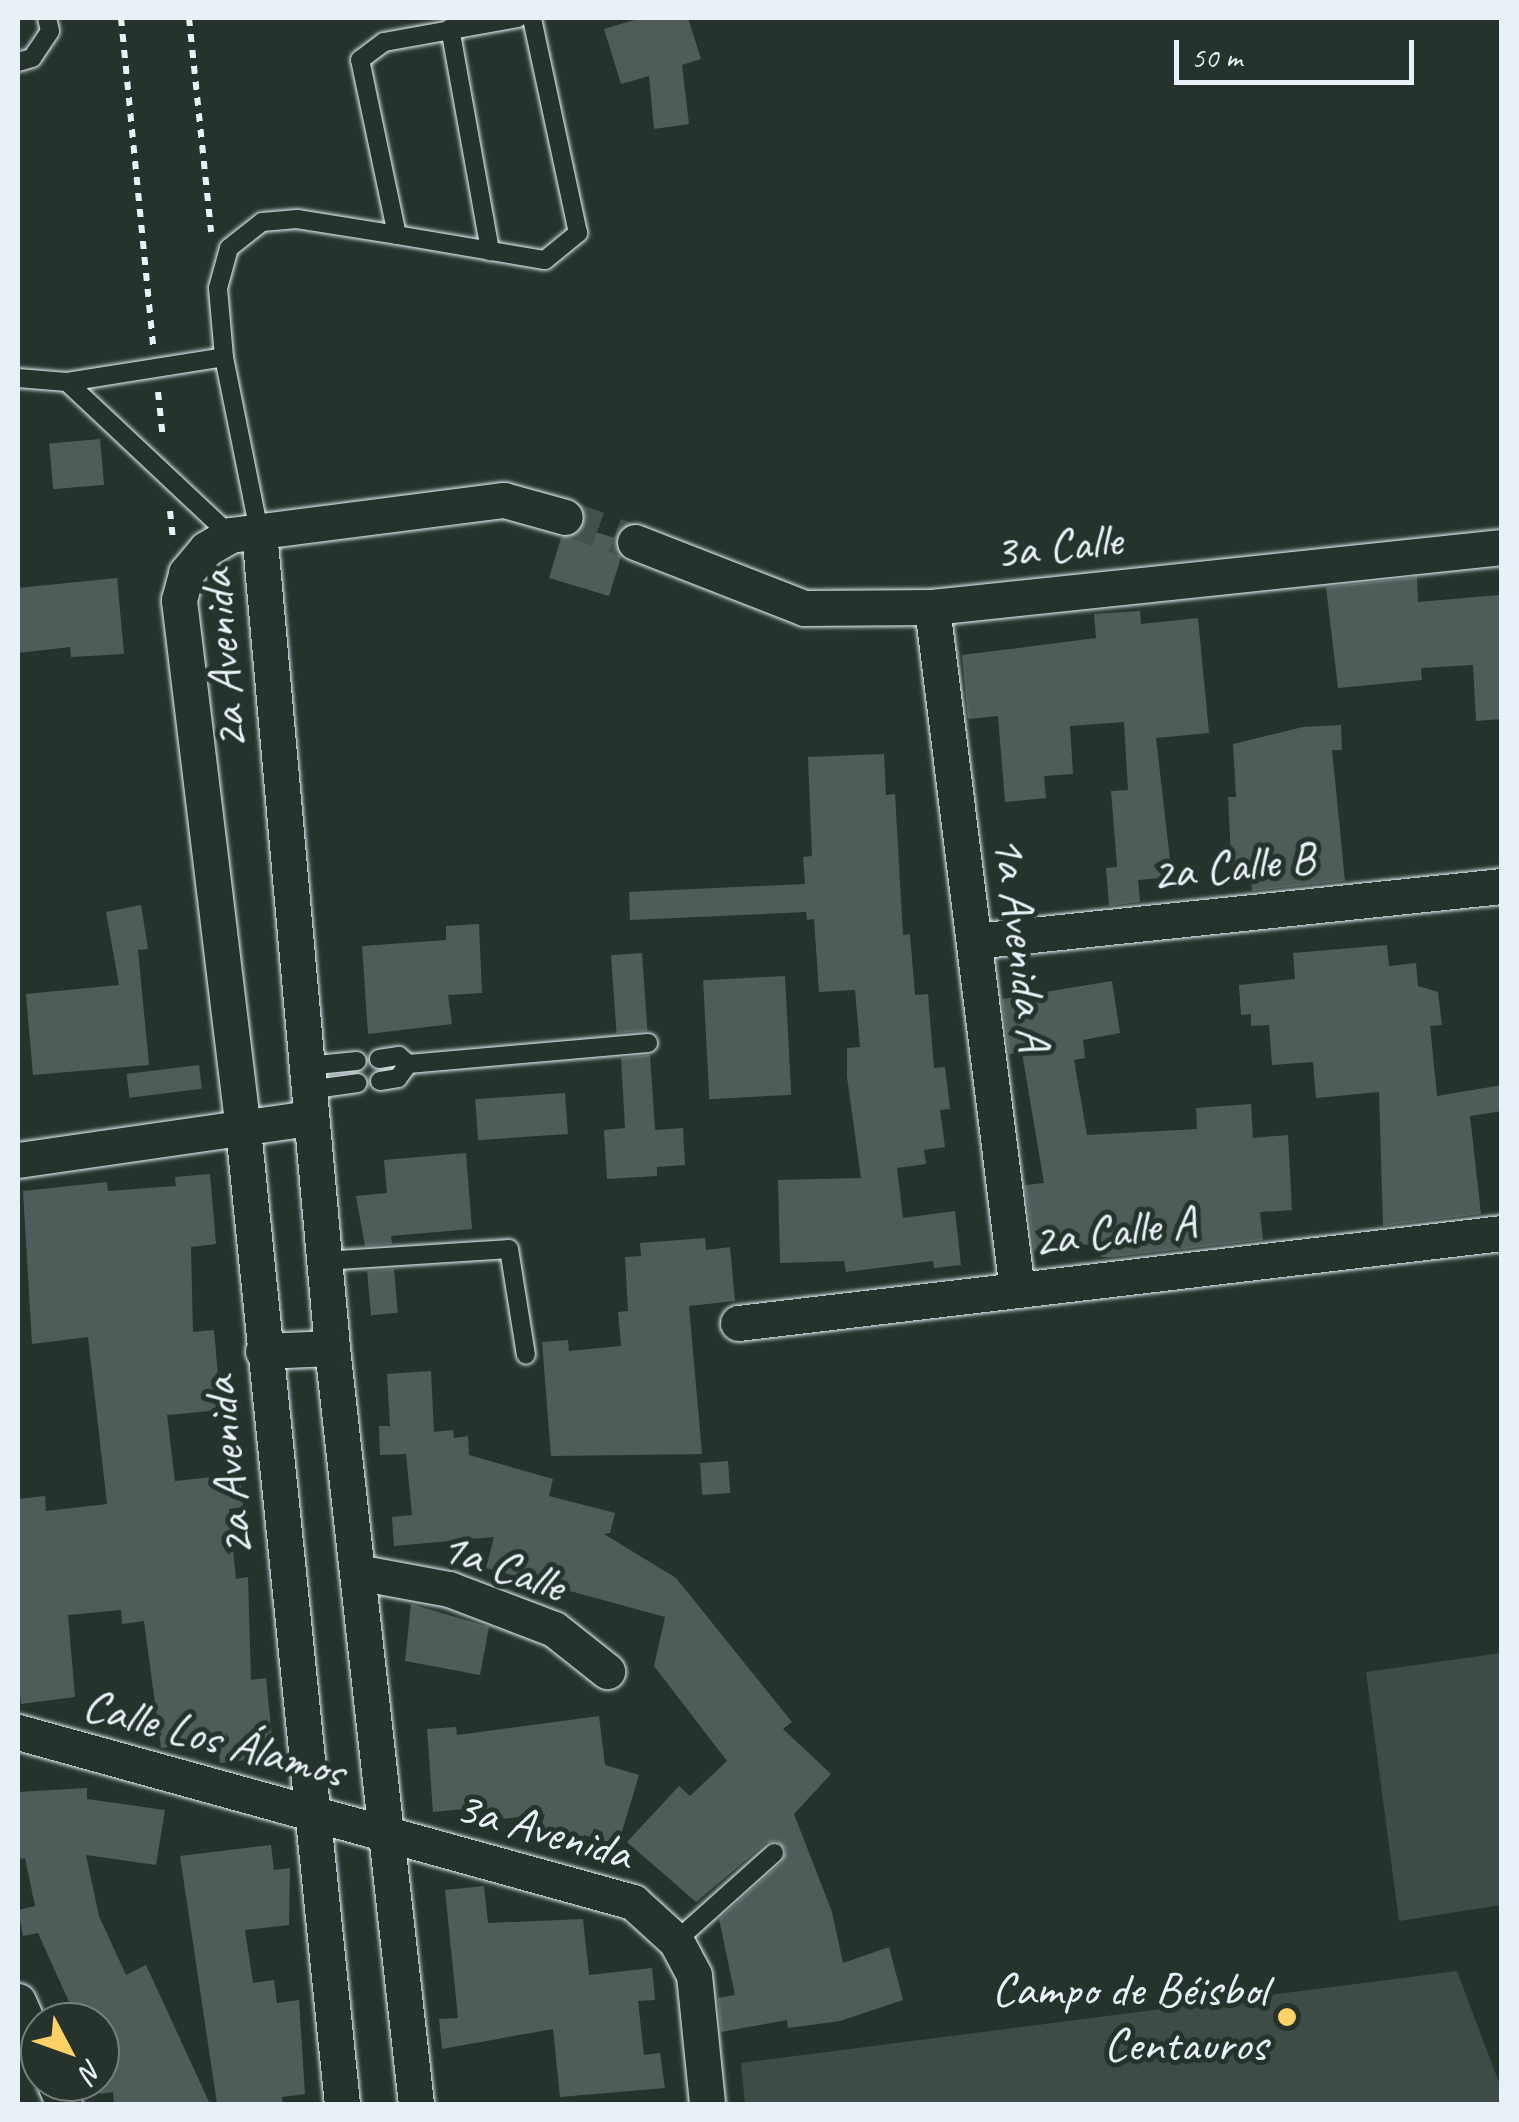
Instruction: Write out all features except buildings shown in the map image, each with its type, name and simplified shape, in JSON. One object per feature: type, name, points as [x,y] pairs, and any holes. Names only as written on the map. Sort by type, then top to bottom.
[{"type":"street","points":[[245,533],[504,500],[565,517]]},
{"type":"street","name":"2a Avenida","points":[[342,2104],[243,1130],[179,600],[186,574],[206,549],[245,533],[416,2104]]},
{"type":"street","name":"3a Calle","points":[[635,542],[804,608],[932,607],[1502,547]]},
{"type":"street","name":"1a Avenida A","points":[[932,607],[1017,1290]]},
{"type":"street","name":"2a Calle B","points":[[974,941],[1502,886]]},
{"type":"street","points":[[18,1160],[243,1130],[308,1092]]},
{"type":"street","name":"2a Calle A","points":[[738,1323],[1502,1233]]},
{"type":"street","points":[[263,1351],[332,1348]]},
{"type":"street","name":"1a Calle","points":[[357,1572],[449,1588],[554,1629],[607,1671]]},
{"type":"street","name":"Calle Los Álamos","points":[[18,1732],[385,1833]]},
{"type":"street","name":"3a Avenida","points":[[385,1833],[633,1902],[676,1941],[694,1976],[708,2104]]},
{"type":"lane","points":[[18,62],[32,58],[50,31],[48,18]]},
{"type":"lane","points":[[397,235],[360,60],[384,42],[518,18]]},
{"type":"lane","points":[[245,533],[218,288],[229,248],[262,222],[297,218],[545,260],[578,234],[532,18]]},
{"type":"lane","points":[[450,28],[490,251]]},
{"type":"lane","points":[[18,378],[67,382],[224,357]]},
{"type":"lane","points":[[67,382],[245,533]]},
{"type":"lane","points":[[379,1058],[398,1056],[408,1064],[648,1043]]},
{"type":"lane","points":[[308,1092],[357,1061]]},
{"type":"lane","points":[[380,1081],[398,1078],[408,1064]]},
{"type":"lane","points":[[308,1092],[358,1083]]},
{"type":"lane","points":[[324,1261],[509,1249],[526,1355]]},
{"type":"lane","points":[[676,1941],[774,1853]]},
{"type":"path","points":[[121,18],[156,367]]},
{"type":"path","points":[[189,18],[212,244]]},
{"type":"path","points":[[158,386],[163,444]]},
{"type":"path","points":[[169,503],[179,600]]},
{"type":"shaded area","points":[[1501,1653],[1501,1905],[1399,1921],[1366,1672]]},
{"type":"shaded area","name":"Campo de Béisbol Centauros","points":[[1457,1971],[1501,2088],[1501,2104],[745,2104],[741,2063]]},
{"type":"tunnel","points":[[565,517],[635,542]]},
{"type":"place","name":"Campo de Béisbol Centauros","points":[[1287,2017]]}]
